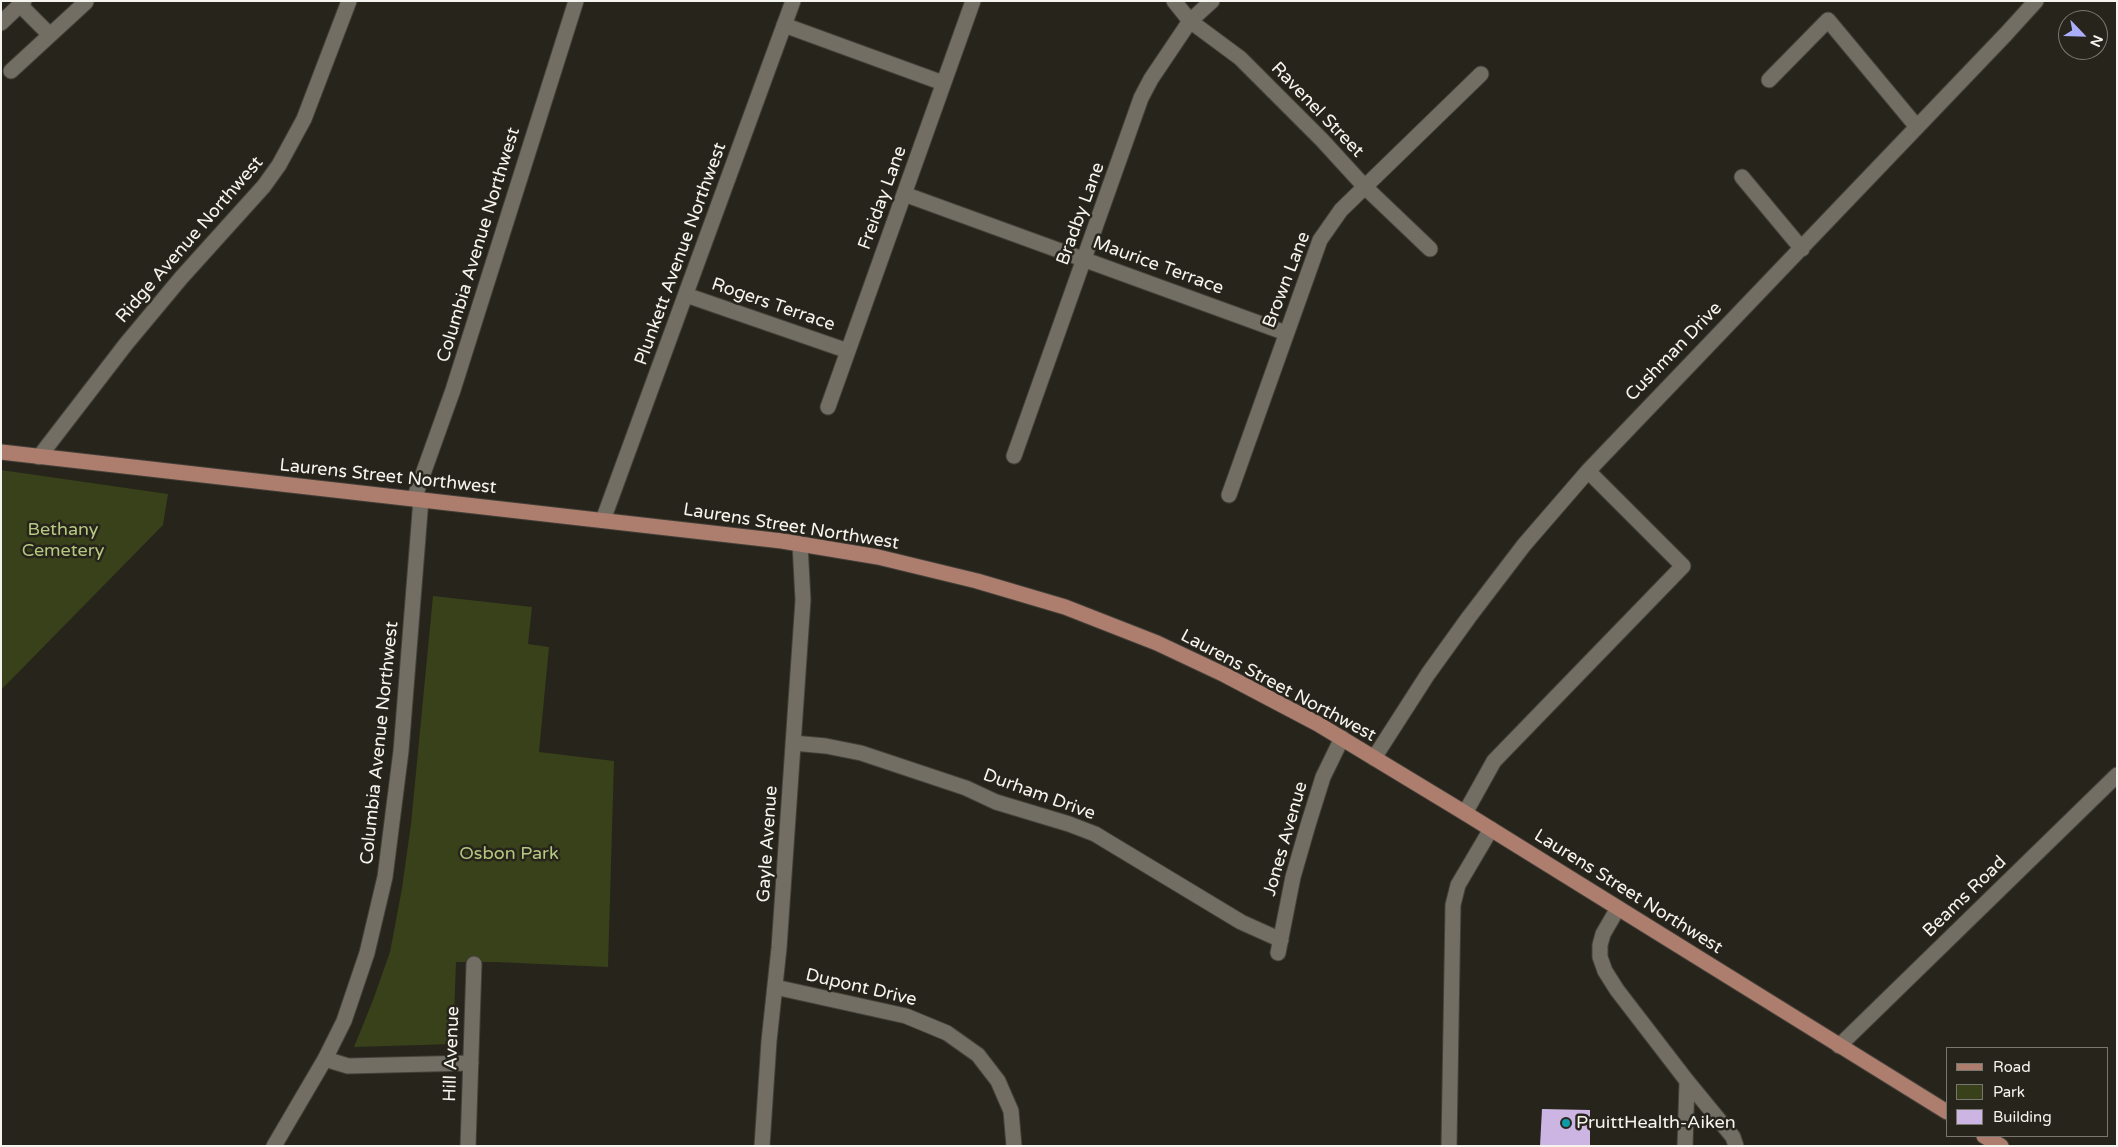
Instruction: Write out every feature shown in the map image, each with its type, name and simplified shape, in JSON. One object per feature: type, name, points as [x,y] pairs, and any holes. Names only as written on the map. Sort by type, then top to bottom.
[{"type":"main road","name":"Laurens Street Northwest","points":[[1,452],[800,544],[878,557],[977,581],[1065,607],[1157,644],[1225,675],[1342,738],[1946,1111]]},
{"type":"main road","points":[[1986,1137],[2001,1146]]},
{"type":"street","name":"Ridge Avenue Northwest","points":[[39,457],[162,300],[264,186],[279,165],[304,119],[349,1]]},
{"type":"street","name":"Columbia Avenue Northwest","points":[[274,1146],[325,1059],[344,1022],[367,954],[385,877],[402,751],[417,499],[454,390],[576,1]]},
{"type":"street","name":"Plunkett Avenue Northwest","points":[[603,520],[793,1]]},
{"type":"street","name":"Freiday Lane","points":[[828,407],[973,1]]},
{"type":"street","name":"Ravenel Street","points":[[1174,1],[1190,21],[1240,58],[1322,140],[1365,187],[1430,249]]},
{"type":"street","name":"Bradby Lane","points":[[1014,456],[1141,98],[1151,79],[1190,21],[1212,1]]},
{"type":"street","name":"Cushman Drive","points":[[1374,758],[1428,674],[1469,617],[1524,545],[1588,471],[1666,387],[1802,249],[2036,1]]},
{"type":"street","points":[[11,71],[86,2]]},
{"type":"street","points":[[1,23],[22,3],[50,35]]},
{"type":"street","points":[[1769,80],[1828,20],[1917,128]]},
{"type":"street","points":[[784,25],[943,83]]},
{"type":"street","name":"Brown Lane","points":[[1228,495],[1320,240],[1341,210],[1481,74]]},
{"type":"street","points":[[1742,177],[1802,249]]},
{"type":"street","name":"Maurice Terrace","points":[[904,194],[1286,333]]},
{"type":"street","name":"Rogers Terrace","points":[[686,295],[848,352]]},
{"type":"street","points":[[1466,813],[1494,761],[1683,566],[1588,471]]},
{"type":"street","name":"Gayle Avenue","points":[[762,1146],[794,743],[803,600],[800,544]]},
{"type":"street","name":"Jones Avenue","points":[[1280,946],[1293,877],[1308,825],[1323,777],[1342,738]]},
{"type":"street","name":"Durham Drive","points":[[794,743],[826,746],[861,754],[966,788],[996,802],[1094,834],[1280,946]]},
{"type":"street","name":"Beams Road","points":[[1839,1046],[2117,775]]},
{"type":"street","points":[[1449,1146],[1453,905],[1458,885],[1491,829]]},
{"type":"street","points":[[1618,908],[1600,945],[1600,957],[1605,971],[1617,990],[1687,1081],[1733,1137],[1736,1146]]},
{"type":"street","name":"Hill Avenue","points":[[468,1146],[474,964]]},
{"type":"street","name":"Dupont Drive","points":[[775,988],[906,1016],[947,1032],[978,1055],[998,1081],[1010,1111],[1014,1146]]},
{"type":"street","points":[[325,1059],[348,1066],[471,1063]]},
{"type":"street","points":[[1685,1146],[1687,1081]]},
{"type":"green space","name":"Bethany Cemetery","points":[[1,470],[168,494],[163,525],[1,690]]},
{"type":"green space","name":"Osbon Park","points":[[433,596],[532,607],[528,644],[549,647],[539,752],[614,761],[608,967],[456,962],[453,1044],[354,1047],[390,952],[402,888],[411,824]]},
{"type":"building","name":"PruittHealth-Aiken","points":[[1542,1109],[1590,1110],[1590,1146],[1540,1146]]},
{"type":"place","name":"PruittHealth-Aiken","points":[[1566,1123]]}]
